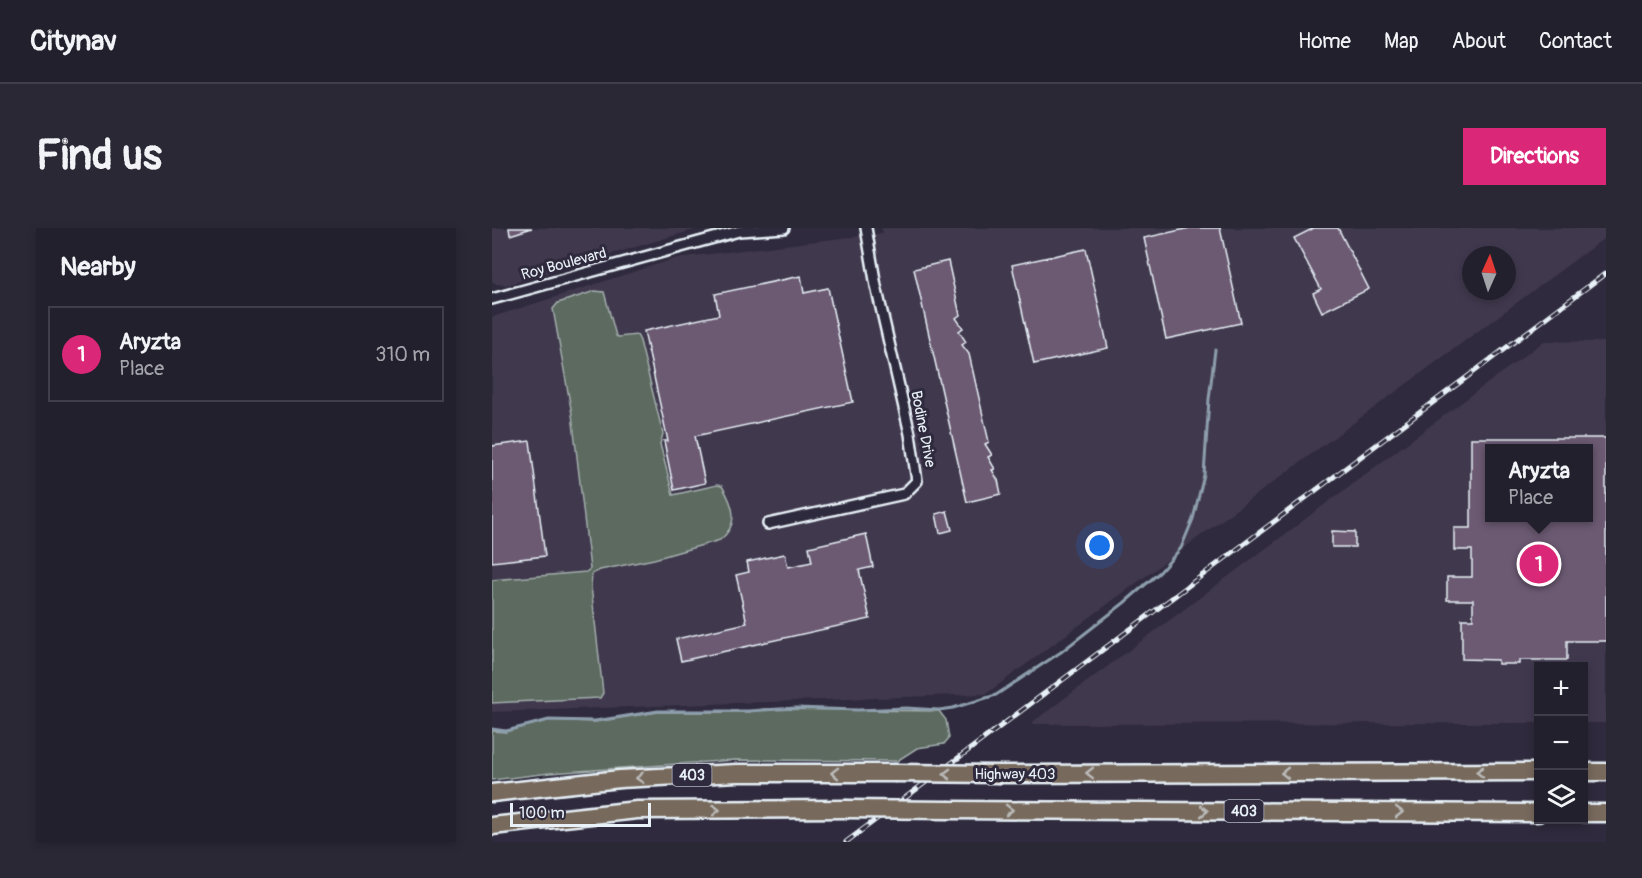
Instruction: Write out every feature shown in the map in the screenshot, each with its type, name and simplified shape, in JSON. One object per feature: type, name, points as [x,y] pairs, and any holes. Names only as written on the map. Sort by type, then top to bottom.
[{"type":"highway","name":"Highway 403","points":[[492,793],[644,777],[737,773],[1534,772]]},
{"type":"highway","points":[[1588,772],[1606,772]]},
{"type":"highway","name":"403","points":[[492,826],[637,810],[1534,813]]},
{"type":"highway","points":[[1588,813],[1606,813]]},
{"type":"street","name":"Roy Boulevard","points":[[492,299],[739,231],[784,228]]},
{"type":"street","name":"Bodine Drive","points":[[768,524],[904,494],[917,481],[910,434],[876,286],[866,228]]},
{"type":"shaded area","points":[[492,228],[700,228],[507,285],[496,284],[492,281]]},
{"type":"shaded area","points":[[881,228],[1606,228],[1606,237],[986,694],[492,712],[492,317],[677,258],[883,233]]},
{"type":"shaded area","points":[[1544,341],[1606,342],[1606,723],[1588,723],[1588,662],[1534,662],[1534,723],[1030,724]]},
{"type":"green space","points":[[595,291],[604,292],[616,336],[637,335],[640,341],[663,434],[660,444],[673,495],[717,485],[722,486],[730,501],[733,521],[720,540],[654,559],[600,570],[592,574],[591,586],[603,693],[600,698],[492,703],[492,580],[586,572],[590,569],[572,414],[553,309],[558,303]]},
{"type":"green space","points":[[764,709],[939,711],[946,720],[949,738],[944,744],[917,748],[897,761],[735,760],[550,773],[492,780],[492,731],[506,732],[548,720],[595,722],[658,712],[748,712]]},
{"type":"building","points":[[509,228],[532,228],[510,235]]},
{"type":"building","points":[[1190,228],[1220,228],[1241,323],[1166,339],[1144,238]]},
{"type":"building","points":[[1314,228],[1338,228],[1369,289],[1322,312],[1313,293],[1321,289],[1294,238]]},
{"type":"building","points":[[1086,249],[1108,348],[1034,364],[1012,265]]},
{"type":"building","points":[[948,261],[960,315],[956,318],[963,328],[959,331],[966,342],[962,345],[969,354],[989,442],[985,444],[992,455],[988,457],[995,469],[992,470],[998,480],[1001,494],[967,502],[914,269]]},
{"type":"building","points":[[801,276],[804,293],[828,288],[853,402],[695,436],[705,483],[674,490],[664,441],[668,441],[644,331],[719,315],[715,294]]},
{"type":"building","points":[[1471,438],[1606,438],[1606,641],[1567,641],[1567,660],[1519,660],[1519,664],[1498,664],[1498,660],[1462,659],[1462,619],[1473,619],[1473,600],[1447,600],[1447,577],[1472,577],[1472,550],[1454,550],[1454,528],[1471,528]]},
{"type":"building","points":[[530,441],[545,556],[492,562],[492,446]]},
{"type":"building","points":[[947,511],[952,530],[940,533],[936,514]]},
{"type":"building","points":[[1332,531],[1355,532],[1355,547],[1332,547]]},
{"type":"building","points":[[866,534],[873,567],[859,570],[870,619],[681,661],[676,639],[747,623],[736,575],[749,572],[747,562],[785,554],[788,567],[812,562],[809,547]]},
{"type":"waterway","points":[[492,729],[506,731],[549,720],[595,721],[658,711],[748,711],[796,708],[939,710],[996,695],[1061,652],[1124,603],[1160,572],[1181,548],[1193,519],[1204,475],[1215,350]]},
{"type":"railway","points":[[846,842],[1606,273]]},
{"type":"place","name":"Aryzta","points":[[1539,564]]}]
